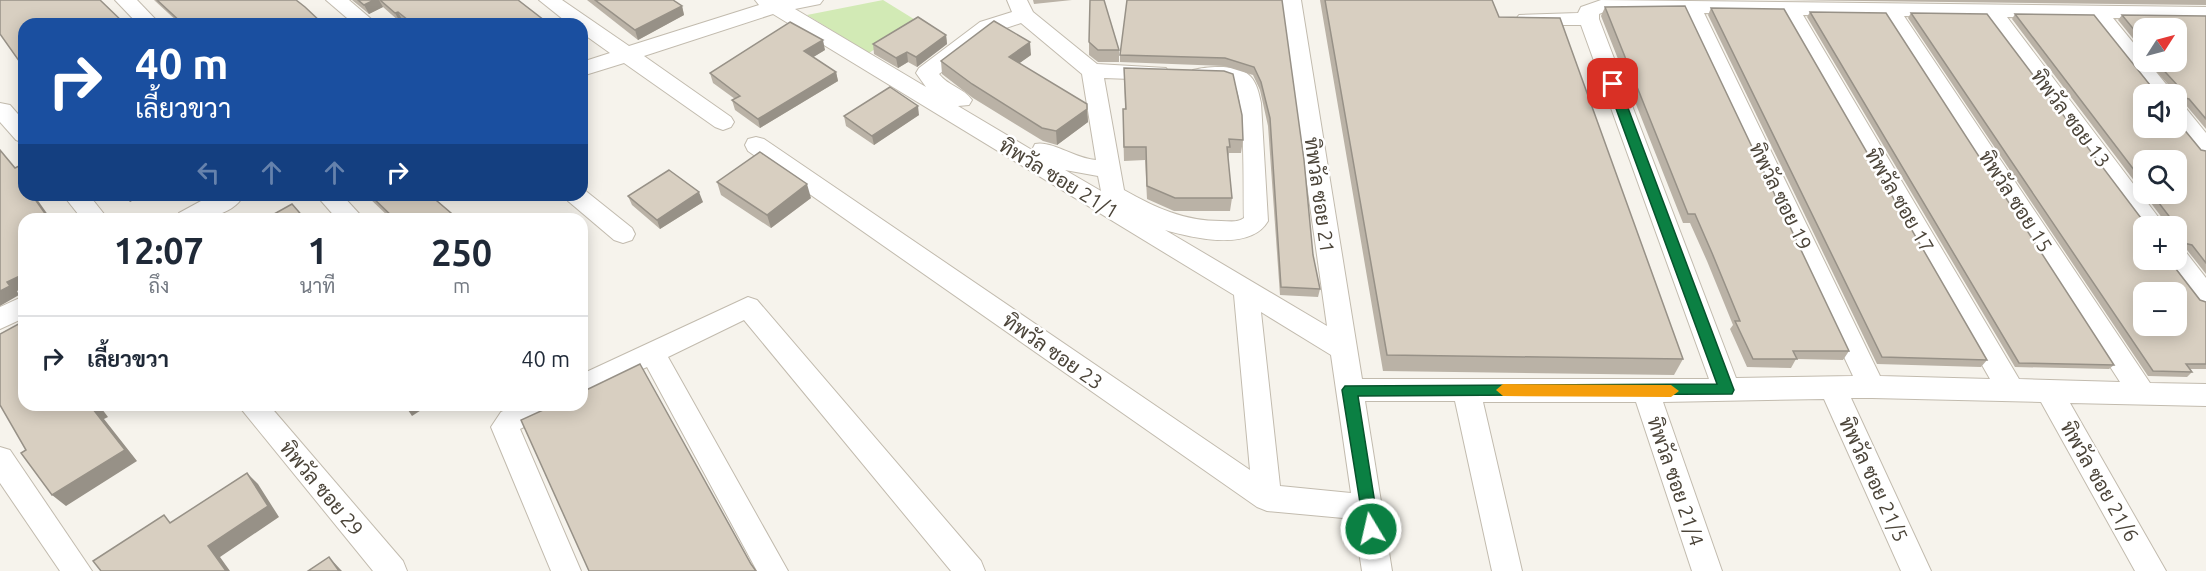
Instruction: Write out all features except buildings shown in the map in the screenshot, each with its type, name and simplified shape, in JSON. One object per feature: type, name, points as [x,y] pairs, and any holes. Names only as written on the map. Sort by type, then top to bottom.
[{"type":"street","points":[[125,0],[144,18]]},
{"type":"street","points":[[336,0],[358,18]]},
{"type":"street","points":[[549,0],[574,18]]},
{"type":"street","points":[[588,67],[626,56],[771,3],[813,0]]},
{"type":"street","name":"ทิพวัล ซอย 21","points":[[1291,0],[1377,571]]},
{"type":"street","name":"ทิพวัล ซอย 21/1","points":[[771,3],[1343,349]]},
{"type":"street","points":[[1727,390],[1589,19],[1588,11],[1602,6],[1905,6],[2203,16]]},
{"type":"street","name":"ทิพวัล ซอย 19","points":[[1690,6],[1872,387]]},
{"type":"street","name":"ทิพวัล ซอย 15","points":[[1905,6],[2143,394]]},
{"type":"street","name":"ทิพวัล ซอย 17","points":[[1788,7],[2013,392]]},
{"type":"street","points":[[1092,71],[1113,194],[1155,219],[1196,230],[1244,230],[1256,220],[1253,132],[1248,88],[1243,81],[1224,75],[1092,71],[1020,8],[987,27],[927,73],[936,86],[1068,165],[1081,168],[1107,168]]},
{"type":"street","name":"ทิพวัล ซอย 13","points":[[1990,9],[2145,216]]},
{"type":"street","points":[[2096,11],[2155,84]]},
{"type":"street","points":[[1508,19],[1589,19]]},
{"type":"street","points":[[588,28],[723,122]]},
{"type":"street","points":[[2,110],[18,128]]},
{"type":"street","points":[[2187,125],[2206,148]]},
{"type":"street","name":"ทิพวัล ซอย 23","points":[[756,145],[1267,498],[1368,507]]},
{"type":"street","points":[[80,201],[91,213]]},
{"type":"street","points":[[199,213],[221,201]]},
{"type":"street","points":[[334,201],[346,213]]},
{"type":"street","points":[[583,201],[623,234]]},
{"type":"street","points":[[2185,270],[2206,297]]},
{"type":"street","points":[[1246,291],[1267,498]]},
{"type":"street","points":[[0,319],[18,309]]},
{"type":"street","points":[[588,383],[741,309],[751,309],[970,571]]},
{"type":"street","points":[[652,352],[772,571]]},
{"type":"street","points":[[1350,390],[1646,391],[1872,387],[2206,395]]},
{"type":"street","name":"ทิพวัล ซอย 21/5","points":[[1833,388],[1916,571]]},
{"type":"street","points":[[1466,389],[1507,571]]},
{"type":"street","name":"ทิพวัล ซอย 21/4","points":[[1646,391],[1707,571]]},
{"type":"street","name":"ทิพวัล ซอย 21/6","points":[[2049,392],[2151,571]]},
{"type":"street","name":"ทิพวัล ซอย 29","points":[[257,411],[392,571]]},
{"type":"street","points":[[531,411],[507,423],[505,427],[566,571]]},
{"type":"street","points":[[0,459],[77,571]]},
{"type":"green space","points":[[883,0],[917,21],[869,53],[807,15]]},
{"type":"slow traffic","points":[[1503,390],[1671,391]]},
{"type":"route","points":[[1371,529],[1350,390],[1727,390],[1613,84]]}]
